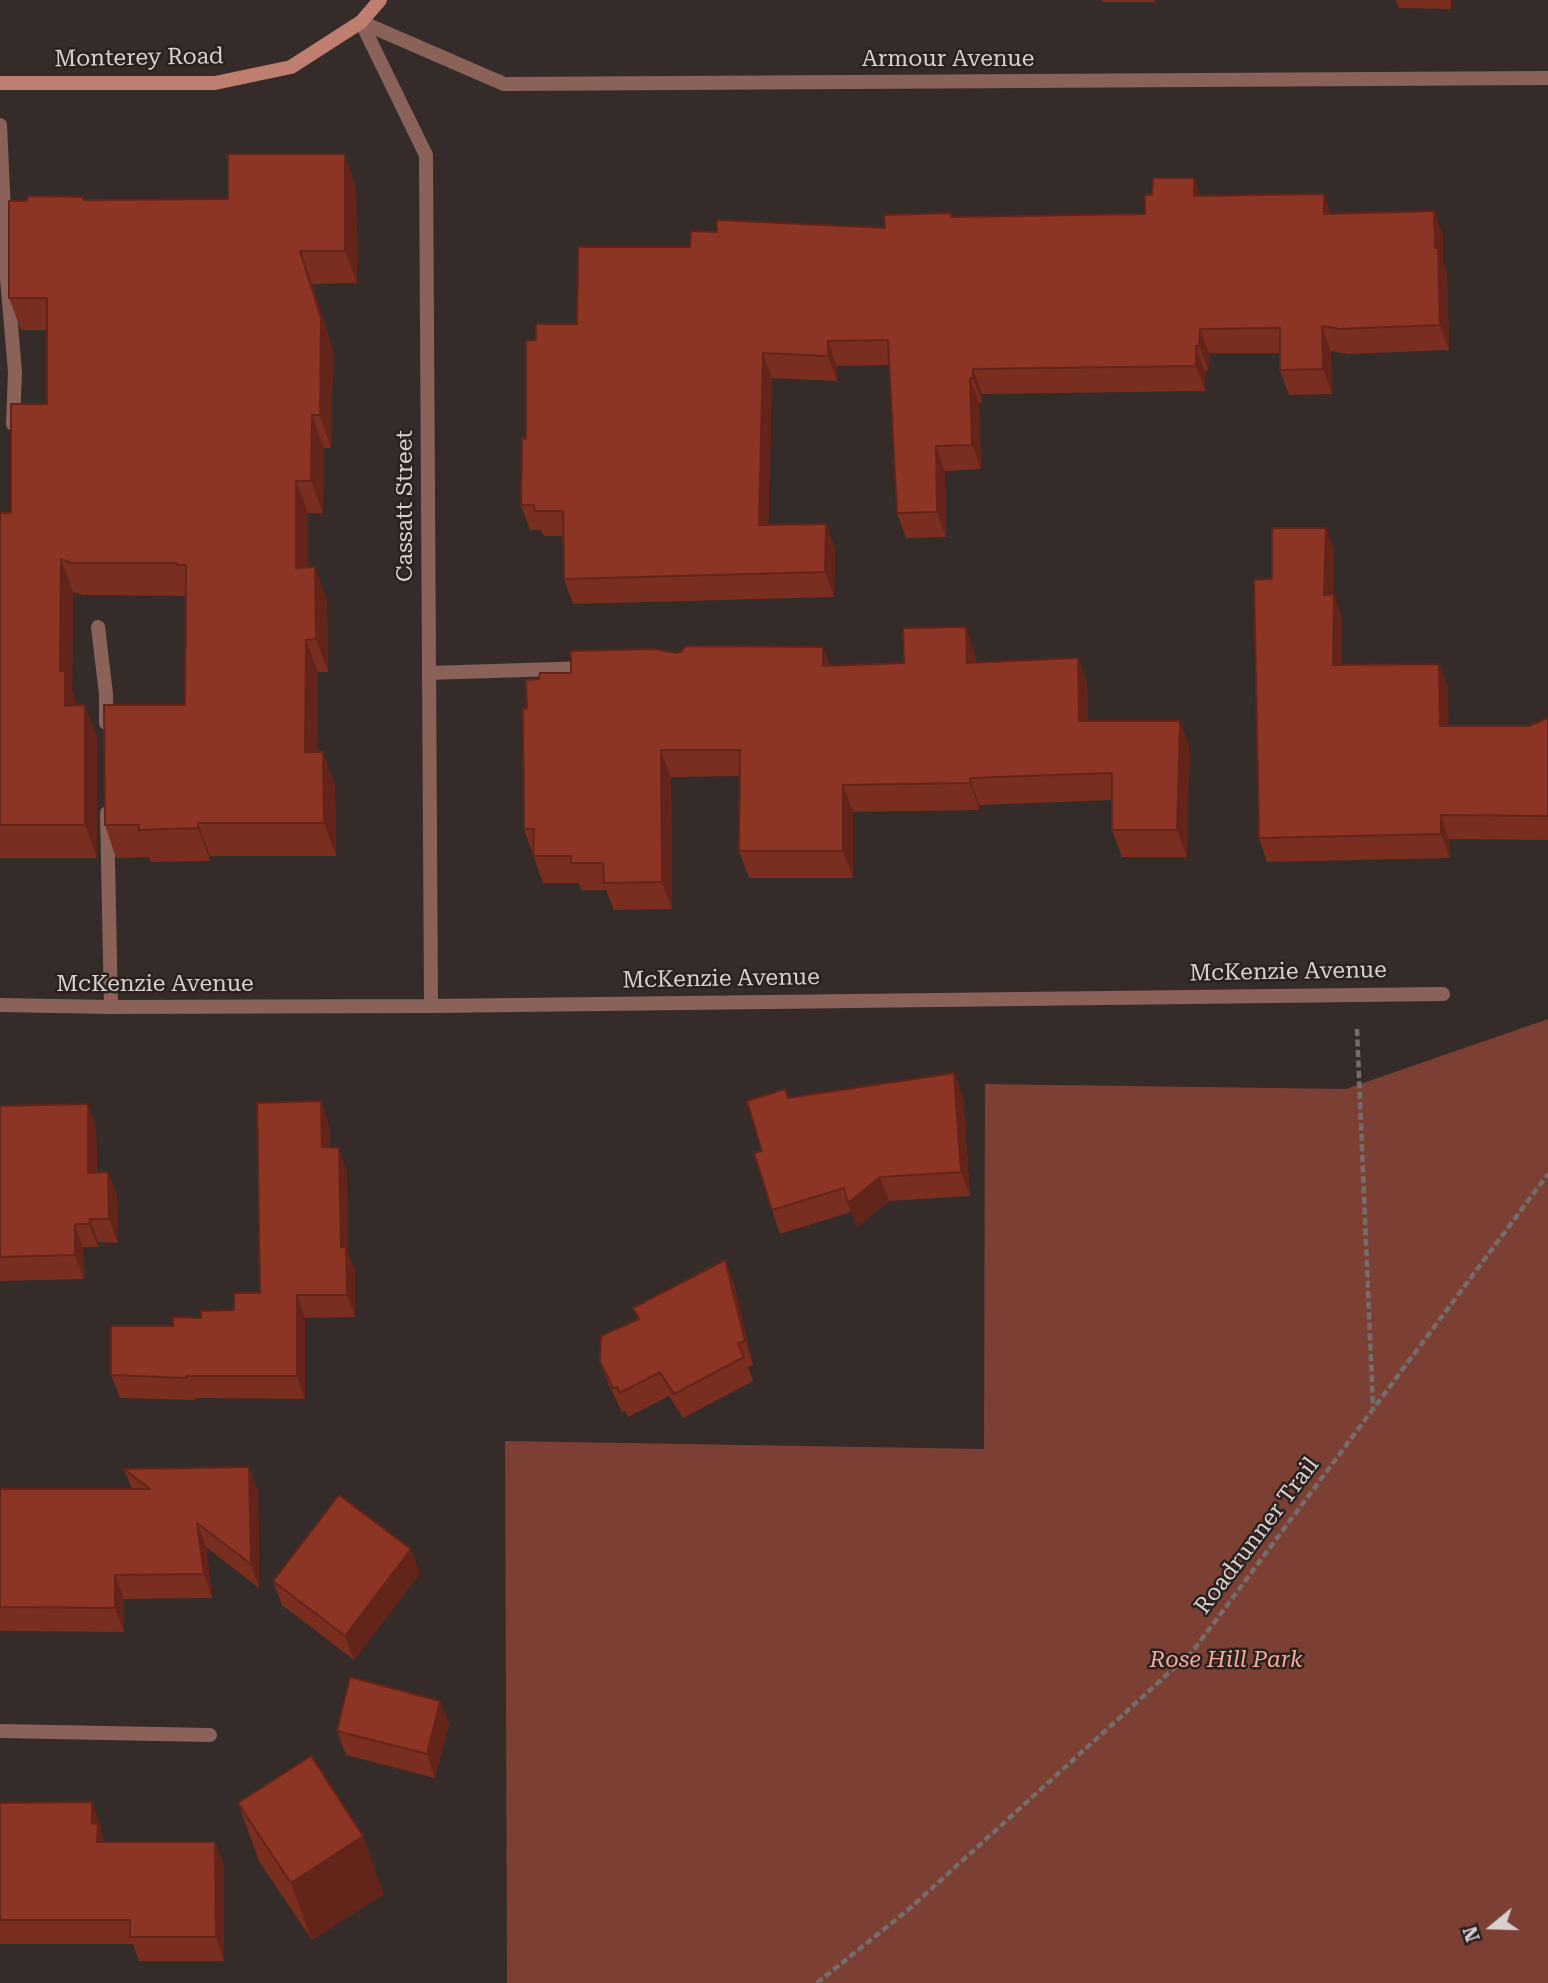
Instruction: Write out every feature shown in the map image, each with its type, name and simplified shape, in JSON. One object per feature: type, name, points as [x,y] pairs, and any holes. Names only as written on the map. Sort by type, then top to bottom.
[{"type":"street","name":"Monterey Road","points":[[0,83],[215,83],[291,67],[361,22],[380,0]]},
{"type":"street","name":"Armour Avenue","points":[[361,22],[504,84],[1548,78]]},
{"type":"street","name":"Cassatt Street","points":[[361,22],[426,155],[431,1006]]},
{"type":"street","points":[[0,125],[7,278],[15,372],[13,439]]},
{"type":"street","points":[[98,627],[106,694],[106,734]]},
{"type":"street","points":[[429,673],[599,667]]},
{"type":"street","points":[[107,800],[111,1007]]},
{"type":"street","name":"McKenzie Avenue","points":[[0,1005],[431,1006],[1443,994]]},
{"type":"street","points":[[0,1731],[210,1735]]},
{"type":"path","points":[[1356,993],[1373,1409]]},
{"type":"path","name":"Roadrunner Trail","points":[[817,1983],[908,1910],[1193,1651],[1548,1174]]},
{"type":"green space","name":"Rose Hill Park","points":[[1548,1019],[1548,1983],[507,1983],[505,1441],[984,1449],[985,1084],[1346,1089]]},
{"type":"building","points":[[228,154],[345,154],[345,251],[300,251],[321,318],[320,415],[312,415],[311,481],[296,481],[296,568],[315,567],[316,639],[306,640],[305,752],[323,752],[324,823],[198,823],[198,828],[139,830],[139,825],[105,825],[104,705],[185,705],[186,565],[71,563],[61,559],[60,671],[65,671],[65,706],[85,705],[85,825],[0,825],[0,513],[11,513],[11,404],[47,404],[47,298],[9,298],[9,201],[27,201],[28,196],[83,197],[83,200],[228,199]]},
{"type":"building","points":[[1153,178],[1194,178],[1194,196],[1324,194],[1324,214],[1434,211],[1440,325],[1339,329],[1322,326],[1323,369],[1280,370],[1280,328],[1200,329],[1199,346],[1196,346],[1196,366],[973,369],[973,379],[970,378],[972,445],[936,446],[937,512],[897,513],[888,340],[828,341],[828,356],[763,353],[759,525],[826,524],[825,572],[564,579],[563,511],[535,511],[534,505],[521,505],[522,438],[526,439],[526,341],[536,340],[536,324],[577,324],[578,247],[690,247],[691,231],[717,232],[717,220],[885,228],[884,215],[951,213],[951,217],[1145,214],[1145,195],[1152,195]]},
{"type":"building","points":[[1272,528],[1326,528],[1324,595],[1334,594],[1333,665],[1439,664],[1440,726],[1529,726],[1548,718],[1548,816],[1441,815],[1441,834],[1259,838],[1254,580],[1272,579]]},
{"type":"building","points":[[966,627],[967,663],[1078,658],[1079,721],[1180,721],[1177,830],[1112,830],[1112,773],[970,778],[970,783],[843,785],[843,851],[739,851],[740,750],[661,750],[662,882],[604,883],[603,863],[571,863],[571,856],[533,856],[534,829],[524,829],[523,708],[527,709],[526,680],[539,679],[540,673],[571,673],[571,651],[655,649],[676,653],[686,646],[823,647],[823,666],[904,663],[903,628]]},
{"type":"building","points":[[954,1073],[961,1172],[880,1177],[848,1203],[844,1188],[772,1210],[754,1153],[762,1151],[747,1101],[785,1089],[788,1098]]},
{"type":"building","points":[[321,1101],[322,1147],[339,1148],[341,1247],[346,1247],[347,1295],[297,1295],[297,1376],[186,1378],[111,1375],[111,1326],[173,1326],[173,1317],[201,1318],[201,1311],[234,1310],[234,1293],[260,1293],[257,1103]]},
{"type":"building","points":[[88,1104],[88,1173],[108,1172],[109,1219],[90,1219],[89,1224],[75,1224],[75,1255],[0,1257],[0,1106]]},
{"type":"building","points":[[725,1260],[745,1341],[738,1343],[744,1357],[674,1394],[660,1372],[620,1393],[617,1387],[613,1388],[600,1361],[601,1336],[639,1319],[633,1308]]},
{"type":"building","points":[[249,1467],[251,1564],[197,1523],[204,1574],[115,1575],[115,1608],[0,1607],[0,1489],[150,1489],[124,1469]]},
{"type":"building","points":[[339,1495],[411,1549],[345,1636],[273,1581]]},
{"type":"building","points":[[350,1677],[440,1701],[427,1754],[337,1731]]},
{"type":"building","points":[[311,1756],[363,1836],[291,1883],[238,1803]]},
{"type":"building","points":[[92,1802],[92,1823],[98,1824],[97,1842],[215,1842],[216,1937],[130,1937],[130,1920],[0,1920],[0,1803]]}]
